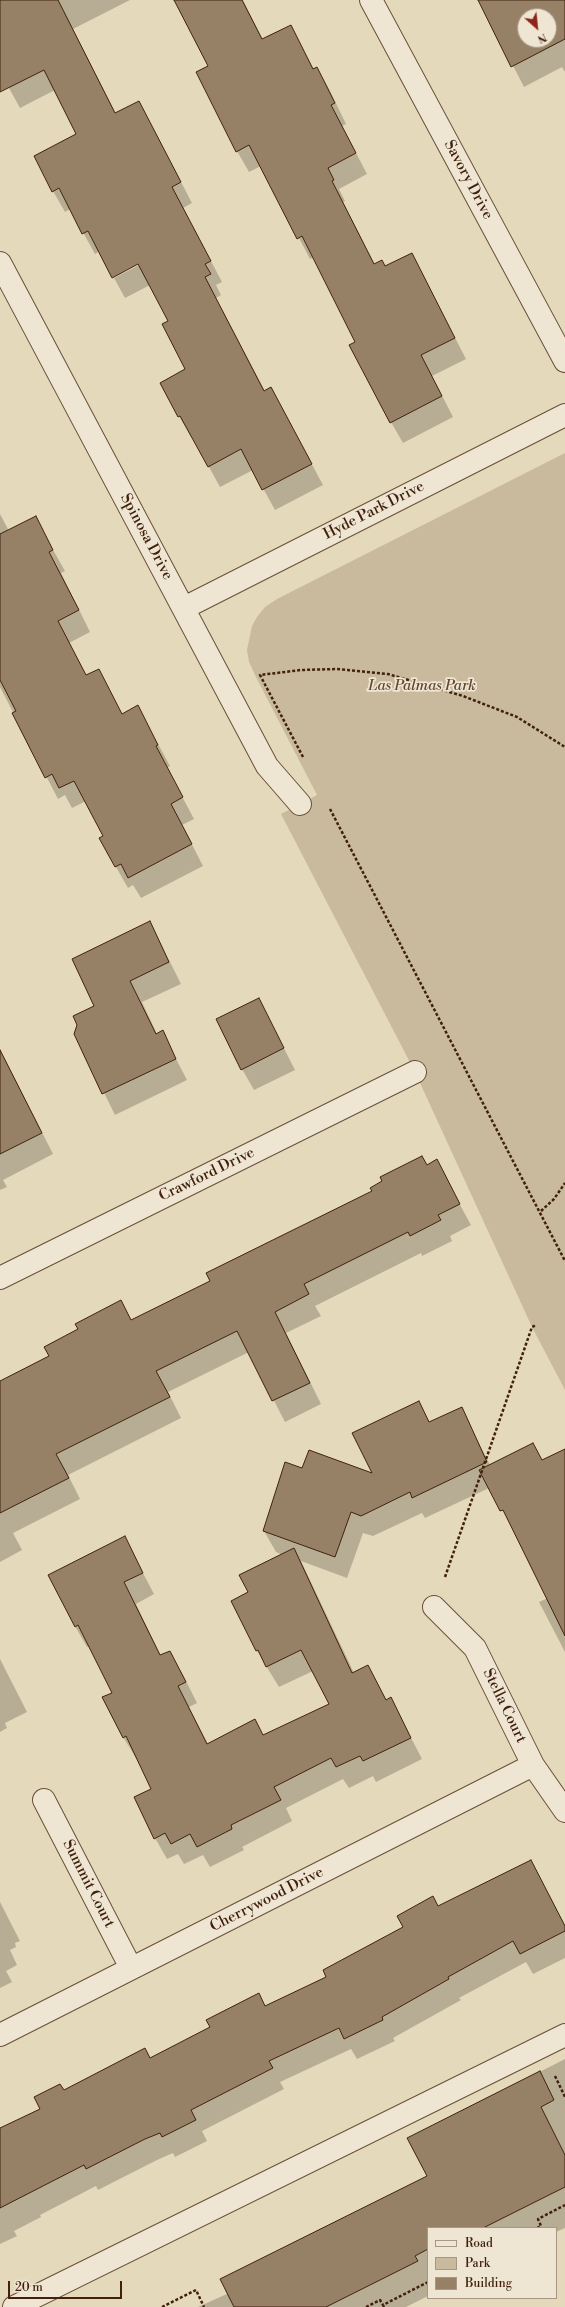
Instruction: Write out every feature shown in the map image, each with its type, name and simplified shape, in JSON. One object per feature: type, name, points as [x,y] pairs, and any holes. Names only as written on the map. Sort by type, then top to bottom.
[{"type":"street","name":"Savory Drive","points":[[371,0],[565,361]]},
{"type":"street","name":"Spinosa Drive","points":[[0,263],[267,766],[300,804]]},
{"type":"street","name":"Hyde Park Drive","points":[[184,608],[565,415]]},
{"type":"street","name":"Crawford Drive","points":[[0,1278],[415,1072]]},
{"type":"street","name":"Stella Court","points":[[434,1607],[475,1648],[533,1765],[565,1811]]},
{"type":"street","name":"Cherrywood Drive","points":[[0,2035],[533,1765]]},
{"type":"street","name":"Summit Court","points":[[44,1800],[131,1968]]},
{"type":"street","points":[[14,2307],[565,2036]]},
{"type":"path","points":[[304,760],[260,675],[301,670],[337,669],[388,674],[463,696],[517,717],[565,747]]},
{"type":"path","points":[[327,802],[541,1211],[565,1260]]},
{"type":"path","points":[[541,1211],[554,1199],[565,1183]]},
{"type":"path","points":[[454,1550],[532,1327],[536,1325]]},
{"type":"path","points":[[539,2227],[541,2226],[538,2219],[565,2205]]},
{"type":"path","points":[[366,2307],[380,2300],[383,2306],[427,2283]]},
{"type":"path","points":[[162,2307],[196,2290],[204,2307]]},
{"type":"green space","name":"Las Palmas Park","points":[[565,453],[565,1390],[532,1327],[415,1072],[281,814],[317,795],[256,677],[249,662],[247,650],[252,626],[257,617],[265,607],[277,599]]},
{"type":"building","points":[[0,0],[58,0],[115,113],[139,101],[181,182],[172,187],[211,261],[205,264],[211,274],[205,277],[264,391],[271,387],[312,464],[262,490],[241,449],[208,467],[180,416],[178,417],[160,383],[185,369],[162,324],[168,321],[138,264],[112,278],[88,231],[82,234],[59,188],[52,192],[34,156],[76,134],[44,70],[0,92]]},
{"type":"building","points":[[174,0],[242,0],[262,39],[291,25],[313,69],[317,67],[335,103],[331,105],[356,153],[328,168],[334,180],[332,181],[374,264],[382,260],[385,266],[412,253],[455,338],[421,355],[442,396],[390,423],[349,345],[355,342],[302,236],[297,239],[249,145],[236,152],[196,72],[208,66]]},
{"type":"building","points":[[478,0],[565,0],[565,39],[557,43],[557,8],[517,8],[517,48],[548,48],[511,67]]},
{"type":"building","points":[[36,516],[53,550],[49,552],[79,610],[58,621],[86,675],[99,669],[122,714],[138,705],[158,745],[156,746],[183,797],[171,804],[192,844],[128,878],[121,864],[115,867],[99,838],[103,836],[74,781],[59,788],[52,774],[45,778],[12,713],[16,711],[0,680],[0,534]]},
{"type":"building","points":[[150,921],[169,962],[130,981],[156,1034],[163,1030],[176,1059],[102,1094],[74,1034],[77,1025],[73,1016],[94,1006],[72,959]]},
{"type":"building","points":[[259,998],[284,1048],[241,1070],[216,1019]]},
{"type":"building","points":[[0,1050],[42,1133],[0,1154]]},
{"type":"building","points":[[422,1156],[427,1165],[437,1159],[460,1204],[438,1215],[441,1220],[410,1236],[408,1232],[304,1284],[309,1294],[275,1312],[310,1383],[272,1401],[237,1331],[156,1371],[170,1397],[56,1454],[69,1478],[0,1513],[0,1381],[49,1356],[44,1347],[78,1329],[75,1324],[121,1300],[131,1320],[210,1281],[206,1273],[372,1191],[370,1188],[382,1181],[380,1177]]},
{"type":"building","points":[[419,1401],[429,1422],[462,1407],[487,1462],[412,1498],[410,1492],[361,1516],[351,1512],[335,1557],[263,1531],[285,1462],[302,1468],[309,1450],[372,1473],[352,1433]]},
{"type":"building","points":[[533,1443],[542,1460],[565,1449],[565,1636],[503,1510],[500,1511],[479,1470]]},
{"type":"building","points":[[125,1536],[143,1573],[124,1582],[160,1655],[170,1651],[186,1682],[178,1686],[207,1744],[255,1719],[263,1735],[329,1704],[301,1650],[266,1667],[258,1650],[256,1651],[231,1601],[248,1592],[239,1575],[294,1548],[352,1673],[368,1665],[386,1700],[391,1697],[411,1738],[363,1761],[360,1756],[336,1767],[331,1758],[274,1787],[281,1800],[231,1825],[232,1829],[197,1847],[190,1834],[171,1844],[165,1833],[154,1839],[134,1797],[151,1789],[126,1736],[123,1738],[102,1697],[112,1693],[78,1625],[75,1627],[48,1575]]},
{"type":"building","points":[[531,1860],[565,1926],[565,1931],[520,1954],[513,1941],[448,1977],[449,1979],[382,2017],[383,2020],[344,2039],[339,2028],[269,2061],[273,2068],[191,2110],[196,2120],[162,2137],[160,2133],[145,2139],[86,2169],[84,2165],[0,2208],[0,2128],[40,2109],[34,2097],[60,2084],[64,2090],[145,2048],[150,2058],[210,2027],[206,2020],[259,1993],[265,2006],[326,1977],[323,1970],[403,1927],[397,1916],[433,1896],[438,1906]]},
{"type":"building","points":[[540,2071],[554,2100],[541,2107],[565,2155],[565,2187],[485,2227],[427,2227],[427,2250],[415,2256],[418,2261],[326,2307],[234,2307],[220,2279],[427,2176],[407,2138]]}]
